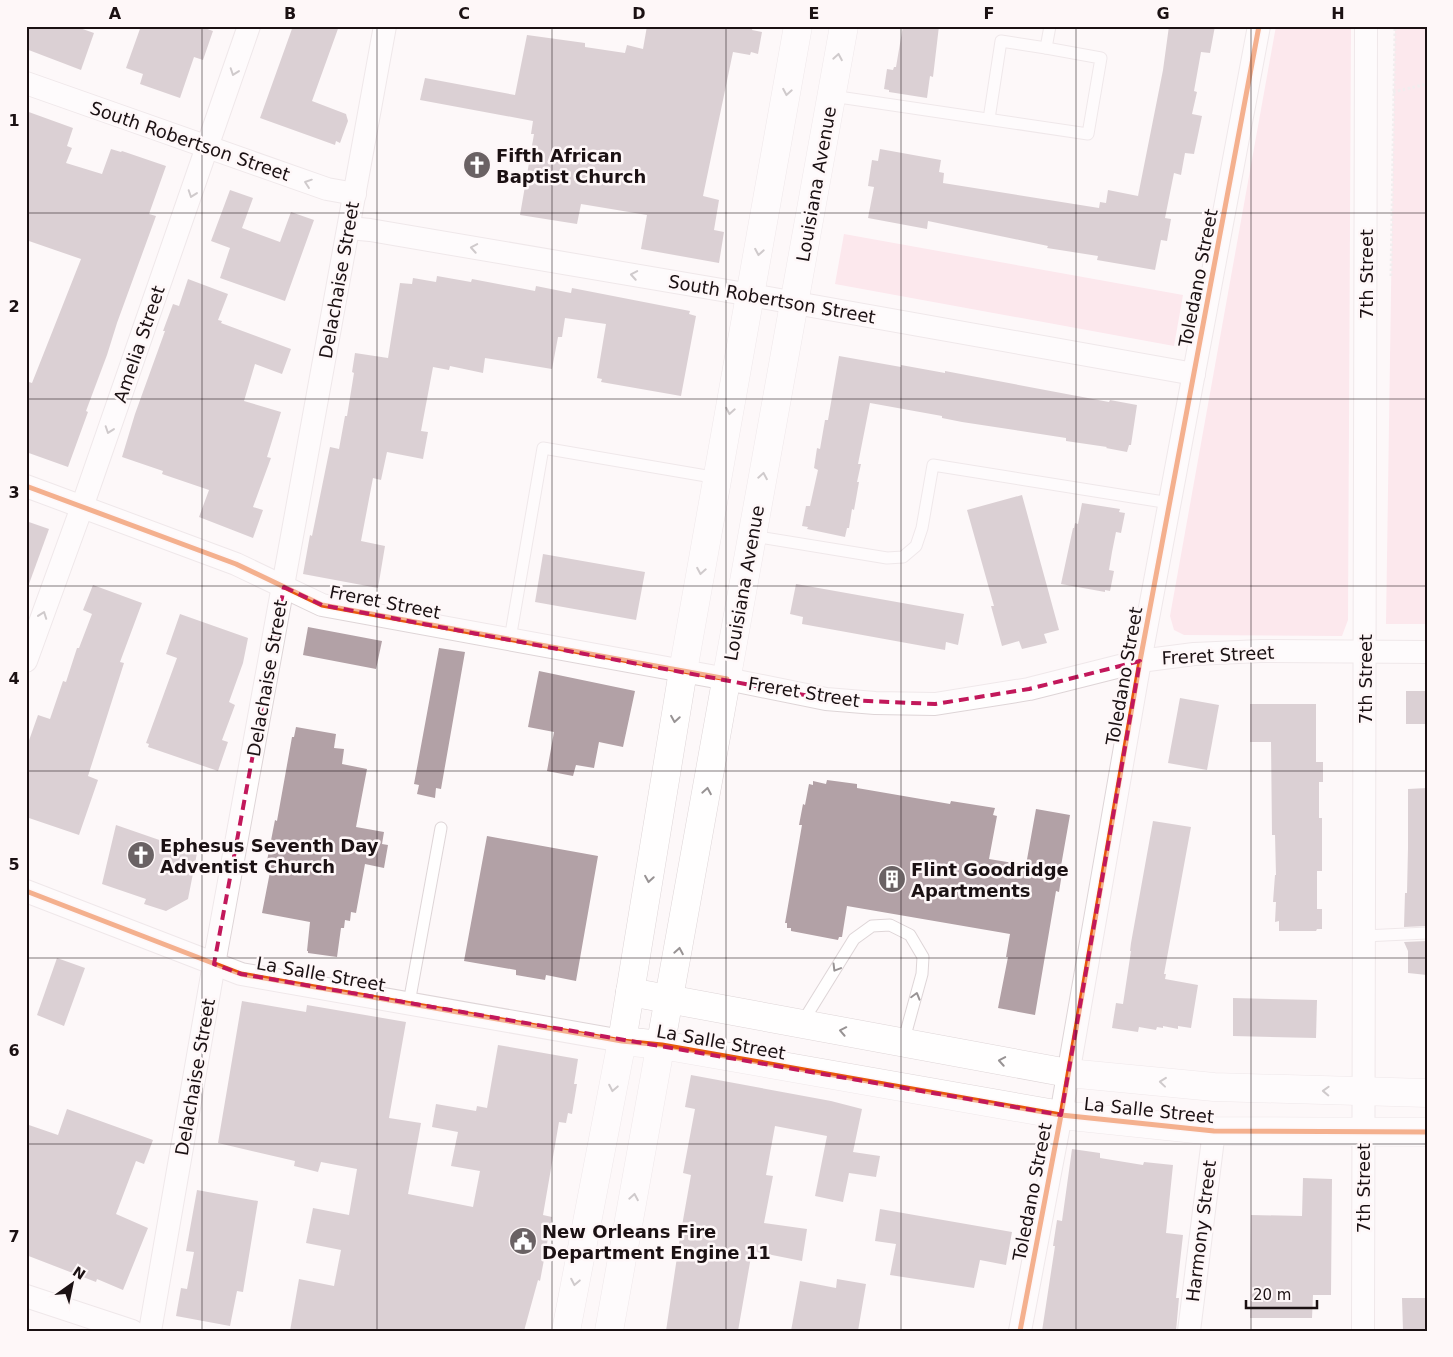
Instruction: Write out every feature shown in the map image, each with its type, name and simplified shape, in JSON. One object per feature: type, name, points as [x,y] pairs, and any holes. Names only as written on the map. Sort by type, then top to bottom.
[{"type":"street","name":"Amelia Street","points":[[26,661],[82,507],[249,26]]},
{"type":"street","name":"Delachaise Street","points":[[150,1331],[214,964],[385,26]]},
{"type":"street","points":[[566,1331],[622,1041],[683,670],[798,26]]},
{"type":"street","name":"Louisiana Avenue","points":[[610,1331],[844,26]]},
{"type":"street","name":"Toledano Street","points":[[1020,1331],[1061,1115],[1140,661],[1259,26]]},
{"type":"street","name":"7th Street","points":[[1363,1331],[1366,26]]},
{"type":"street","name":"South Robertson Street","points":[[26,83],[327,189],[355,194]]},
{"type":"street","name":"South Robertson Street","points":[[349,228],[751,295],[1194,374]]},
{"type":"street","name":"Freret Street","points":[[26,486],[236,564],[322,606],[727,678],[756,686],[826,699],[875,703],[935,704],[1029,689],[1140,661],[1194,654],[1261,651],[1427,652]]},
{"type":"street","name":"La Salle Street","points":[[26,891],[241,974],[622,1041],[662,1045],[1061,1115],[1214,1131],[1427,1132]]},
{"type":"street","name":"La Salle Street","points":[[630,992],[1068,1073],[1214,1087],[1427,1093]]},
{"type":"street","name":"Harmony Street","points":[[1189,1331],[1214,1131]]},
{"type":"street","points":[[581,1250],[623,1258]]},
{"type":"street","points":[[26,1296],[132,1331]]},
{"type":"lane","points":[[1046,48],[1050,26]]},
{"type":"lane","points":[[832,96],[1088,134],[1101,58],[1001,41],[989,119]]},
{"type":"lane","points":[[510,639],[543,448],[718,478]]},
{"type":"lane","points":[[753,536],[887,558],[903,557],[916,546],[922,528],[933,465],[1170,503]]},
{"type":"lane","points":[[409,1003],[441,828]]},
{"type":"lane","points":[[801,1024],[854,939],[872,926],[890,925],[910,935],[923,957],[922,974],[902,1043]]},
{"type":"lane","points":[[1364,936],[1427,933]]},
{"type":"path","points":[[1393,92],[1427,84]]},
{"type":"highlighted area","points":[[284,587],[322,605],[826,699],[935,704],[1029,689],[1140,661],[1061,1115],[241,974],[214,964]]},
{"type":"shaded area","points":[[1276,26],[1351,26],[1348,620],[1342,636],[1184,635],[1174,630],[1170,616]]},
{"type":"shaded area","points":[[1395,26],[1427,26],[1427,624],[1386,624]]},
{"type":"shaded area","points":[[844,234],[1183,295],[1174,346],[835,284]]},
{"type":"building","points":[[26,26],[74,26],[94,33],[81,70],[26,49]]},
{"type":"building","points":[[141,26],[199,26],[213,31],[203,60],[194,57],[180,98],[140,84],[143,74],[126,68]]},
{"type":"building","points":[[293,26],[339,26],[312,101],[346,114],[348,121],[340,143],[336,141],[335,145],[260,118]]},
{"type":"building","points":[[647,26],[753,26],[752,30],[762,32],[758,54],[751,52],[750,55],[733,52],[703,196],[719,200],[714,230],[724,232],[719,263],[641,249],[647,215],[581,204],[577,224],[520,215],[534,134],[531,134],[533,121],[420,100],[425,78],[515,95],[527,35],[585,43],[585,47],[625,53],[627,45],[643,49]]},
{"type":"building","points":[[903,26],[939,26],[933,77],[930,76],[927,98],[889,92],[889,90],[884,89],[887,69],[893,70],[896,67]]},
{"type":"building","points":[[1169,26],[1215,26],[1210,53],[1201,52],[1194,91],[1197,92],[1192,114],[1202,116],[1194,154],[1185,153],[1181,175],[1174,173],[1165,218],[1171,219],[1167,241],[1161,240],[1155,270],[1097,260],[1098,256],[1047,248],[1048,246],[928,221],[927,229],[868,218],[874,187],[868,186],[872,160],[878,161],[880,149],[941,160],[939,172],[944,173],[943,183],[1099,208],[1100,202],[1106,203],[1108,190],[1138,196],[1163,70]]},
{"type":"building","points":[[26,111],[73,128],[67,146],[72,148],[66,163],[102,174],[111,149],[166,166],[149,214],[156,216],[86,411],[88,412],[68,467],[26,452],[26,381],[32,383],[81,259],[26,240]]},
{"type":"building","points":[[230,190],[253,198],[242,228],[280,242],[291,212],[314,220],[285,301],[220,278],[230,248],[211,241]]},
{"type":"building","points":[[437,276],[471,282],[472,279],[535,291],[536,286],[571,293],[572,288],[690,311],[689,314],[696,316],[681,396],[601,382],[602,379],[597,378],[606,324],[565,318],[562,337],[558,337],[552,369],[485,358],[483,373],[450,366],[449,370],[433,367],[421,431],[428,432],[423,459],[387,452],[381,480],[373,478],[361,541],[385,546],[378,588],[303,574],[330,447],[339,449],[345,416],[347,416],[354,373],[352,372],[355,353],[388,358],[400,283],[412,284],[413,278],[436,282]]},
{"type":"building","points":[[188,279],[228,294],[218,320],[222,321],[221,323],[291,349],[282,374],[255,364],[244,401],[281,412],[267,457],[271,458],[253,507],[263,510],[253,538],[199,517],[209,490],[162,474],[163,471],[122,457],[173,304],[179,306]]},
{"type":"building","points":[[839,356],[901,367],[901,365],[945,373],[945,371],[1109,402],[1110,400],[1137,405],[1131,445],[1129,445],[1127,452],[1066,441],[1066,438],[962,422],[942,418],[942,416],[870,403],[858,464],[861,464],[854,510],[852,509],[849,528],[847,528],[845,537],[807,529],[808,527],[802,526],[806,506],[810,506],[818,470],[814,468],[817,448],[820,449],[825,420],[828,420]]},
{"type":"building","points":[[1022,495],[1059,630],[1044,634],[1047,643],[1022,649],[1019,641],[1002,646],[991,606],[994,606],[967,510]]},
{"type":"building","points":[[1082,503],[1120,509],[1119,512],[1125,513],[1121,533],[1116,532],[1112,552],[1109,570],[1114,571],[1110,591],[1105,590],[1105,592],[1061,584],[1073,528],[1075,523],[1078,524]]},
{"type":"building","points":[[26,521],[49,529],[29,584],[26,584]]},
{"type":"building","points":[[543,554],[645,572],[636,620],[535,602]]},
{"type":"building","points":[[796,584],[964,614],[958,645],[946,642],[945,650],[802,624],[803,617],[790,614]]},
{"type":"building","points":[[93,585],[142,603],[120,662],[124,663],[88,776],[98,780],[79,835],[26,817],[26,749],[38,715],[50,719],[63,681],[66,682],[77,648],[79,648],[92,614],[83,610]]},
{"type":"building","points":[[180,614],[248,638],[243,663],[229,702],[235,705],[222,740],[228,742],[218,771],[148,747],[149,744],[146,743],[177,658],[166,654]]},
{"type":"building","points":[[308,627],[382,641],[376,669],[303,655]]},
{"type":"building","points":[[439,648],[465,652],[441,789],[436,788],[435,798],[417,794],[419,785],[414,784]]},
{"type":"building","points":[[539,671],[635,691],[623,747],[599,742],[594,768],[576,765],[573,776],[547,771],[554,732],[528,727]]},
{"type":"building","points":[[1406,691],[1427,691],[1427,724],[1406,724]]},
{"type":"building","points":[[1180,698],[1219,705],[1207,770],[1168,763]]},
{"type":"building","points":[[1250,704],[1316,704],[1316,762],[1323,762],[1323,782],[1319,782],[1319,818],[1322,818],[1322,871],[1317,871],[1317,909],[1322,909],[1322,929],[1317,929],[1316,931],[1279,931],[1279,921],[1275,922],[1276,902],[1273,902],[1276,875],[1275,835],[1272,835],[1271,742],[1250,742]]},
{"type":"building","points":[[296,727],[336,734],[334,748],[344,749],[342,764],[367,769],[356,827],[384,832],[382,844],[388,845],[384,868],[365,864],[356,913],[351,912],[350,921],[345,920],[344,928],[341,928],[337,957],[308,953],[310,922],[262,913],[270,872],[265,871],[275,820],[277,821],[292,737],[294,737]]},
{"type":"building","name":"Flint Goodridge Apartments","points":[[827,780],[857,784],[857,788],[950,804],[951,801],[995,808],[993,815],[997,816],[989,859],[1026,865],[1036,809],[1070,815],[1061,866],[1063,867],[1059,892],[1056,891],[1035,1015],[998,1008],[1008,957],[1006,957],[1010,934],[847,906],[842,937],[839,937],[838,940],[791,931],[791,928],[787,928],[787,923],[785,923],[802,825],[799,825],[803,804],[805,805],[809,784],[813,785],[813,781],[826,784]]},
{"type":"building","points":[[1427,788],[1427,926],[1404,927],[1405,893],[1407,893],[1408,789]]},
{"type":"building","points":[[1153,821],[1191,827],[1164,974],[1166,974],[1165,979],[1198,985],[1191,1028],[1178,1026],[1178,1029],[1163,1026],[1163,1028],[1157,1027],[1156,1030],[1139,1027],[1138,1032],[1112,1028],[1116,1003],[1123,1004],[1131,943]]},
{"type":"building","points":[[116,825],[197,853],[188,899],[166,911],[144,904],[146,899],[102,884]]},
{"type":"building","points":[[487,836],[598,856],[576,981],[546,975],[545,980],[516,975],[516,970],[464,961]]},
{"type":"building","points":[[1427,941],[1427,975],[1408,973],[1408,951],[1404,942]]},
{"type":"building","points":[[57,958],[85,968],[64,1026],[37,1015]]},
{"type":"building","points":[[1233,998],[1317,1000],[1316,1038],[1233,1036]]},
{"type":"building","points":[[242,1001],[306,1012],[307,1005],[406,1022],[389,1118],[421,1123],[408,1194],[473,1207],[480,1171],[451,1166],[458,1132],[432,1127],[436,1104],[476,1111],[477,1106],[487,1108],[498,1045],[578,1059],[574,1084],[577,1084],[572,1114],[568,1113],[566,1123],[559,1122],[543,1215],[552,1217],[540,1281],[538,1280],[524,1331],[290,1331],[299,1279],[334,1286],[341,1250],[306,1243],[313,1208],[349,1215],[357,1169],[321,1162],[318,1172],[294,1166],[295,1161],[218,1143]]},
{"type":"building","points":[[691,1075],[831,1101],[862,1109],[853,1152],[880,1156],[876,1177],[849,1173],[843,1202],[815,1196],[827,1136],[775,1126],[766,1175],[773,1176],[764,1223],[807,1229],[802,1261],[752,1251],[738,1331],[666,1331],[691,1175],[683,1173],[695,1109],[685,1107]]},
{"type":"building","points":[[67,1109],[153,1140],[144,1164],[136,1161],[116,1214],[148,1228],[123,1290],[97,1279],[96,1282],[26,1255],[26,1124],[58,1135]]},
{"type":"building","points":[[1072,1149],[1100,1153],[1100,1158],[1143,1165],[1144,1162],[1173,1165],[1166,1233],[1183,1235],[1176,1298],[1179,1298],[1176,1331],[1042,1331],[1057,1220],[1062,1221]]},
{"type":"building","points":[[1303,1178],[1332,1179],[1331,1295],[1313,1295],[1312,1318],[1250,1318],[1251,1215],[1302,1216]]},
{"type":"building","points":[[197,1190],[258,1201],[243,1292],[237,1291],[230,1326],[176,1316],[181,1288],[187,1289],[194,1252],[186,1251]]},
{"type":"building","points":[[880,1209],[1012,1232],[1006,1265],[980,1260],[974,1288],[890,1275],[896,1244],[875,1241]]},
{"type":"building","points":[[837,1279],[866,1284],[858,1331],[791,1331],[800,1281],[836,1288]]},
{"type":"building","points":[[1402,1298],[1427,1298],[1427,1331],[1403,1331]]},
{"type":"cycle path","points":[[1020,1331],[1061,1115],[1140,661],[1259,26]]},
{"type":"cycle path","points":[[26,486],[236,564],[322,605],[727,679]]},
{"type":"cycle path","points":[[26,891],[241,974],[622,1041],[662,1045],[1061,1115],[1214,1131],[1427,1132]]},
{"type":"place","name":"Fifth African Baptist Church","points":[[477,165]]},
{"type":"place","name":"Ephesus Seventh Day Adventist Church","points":[[141,855]]},
{"type":"place","name":"Flint Goodridge Apartments","points":[[892,879]]},
{"type":"place","name":"New Orleans Fire Department Engine 11","points":[[523,1241]]}]
